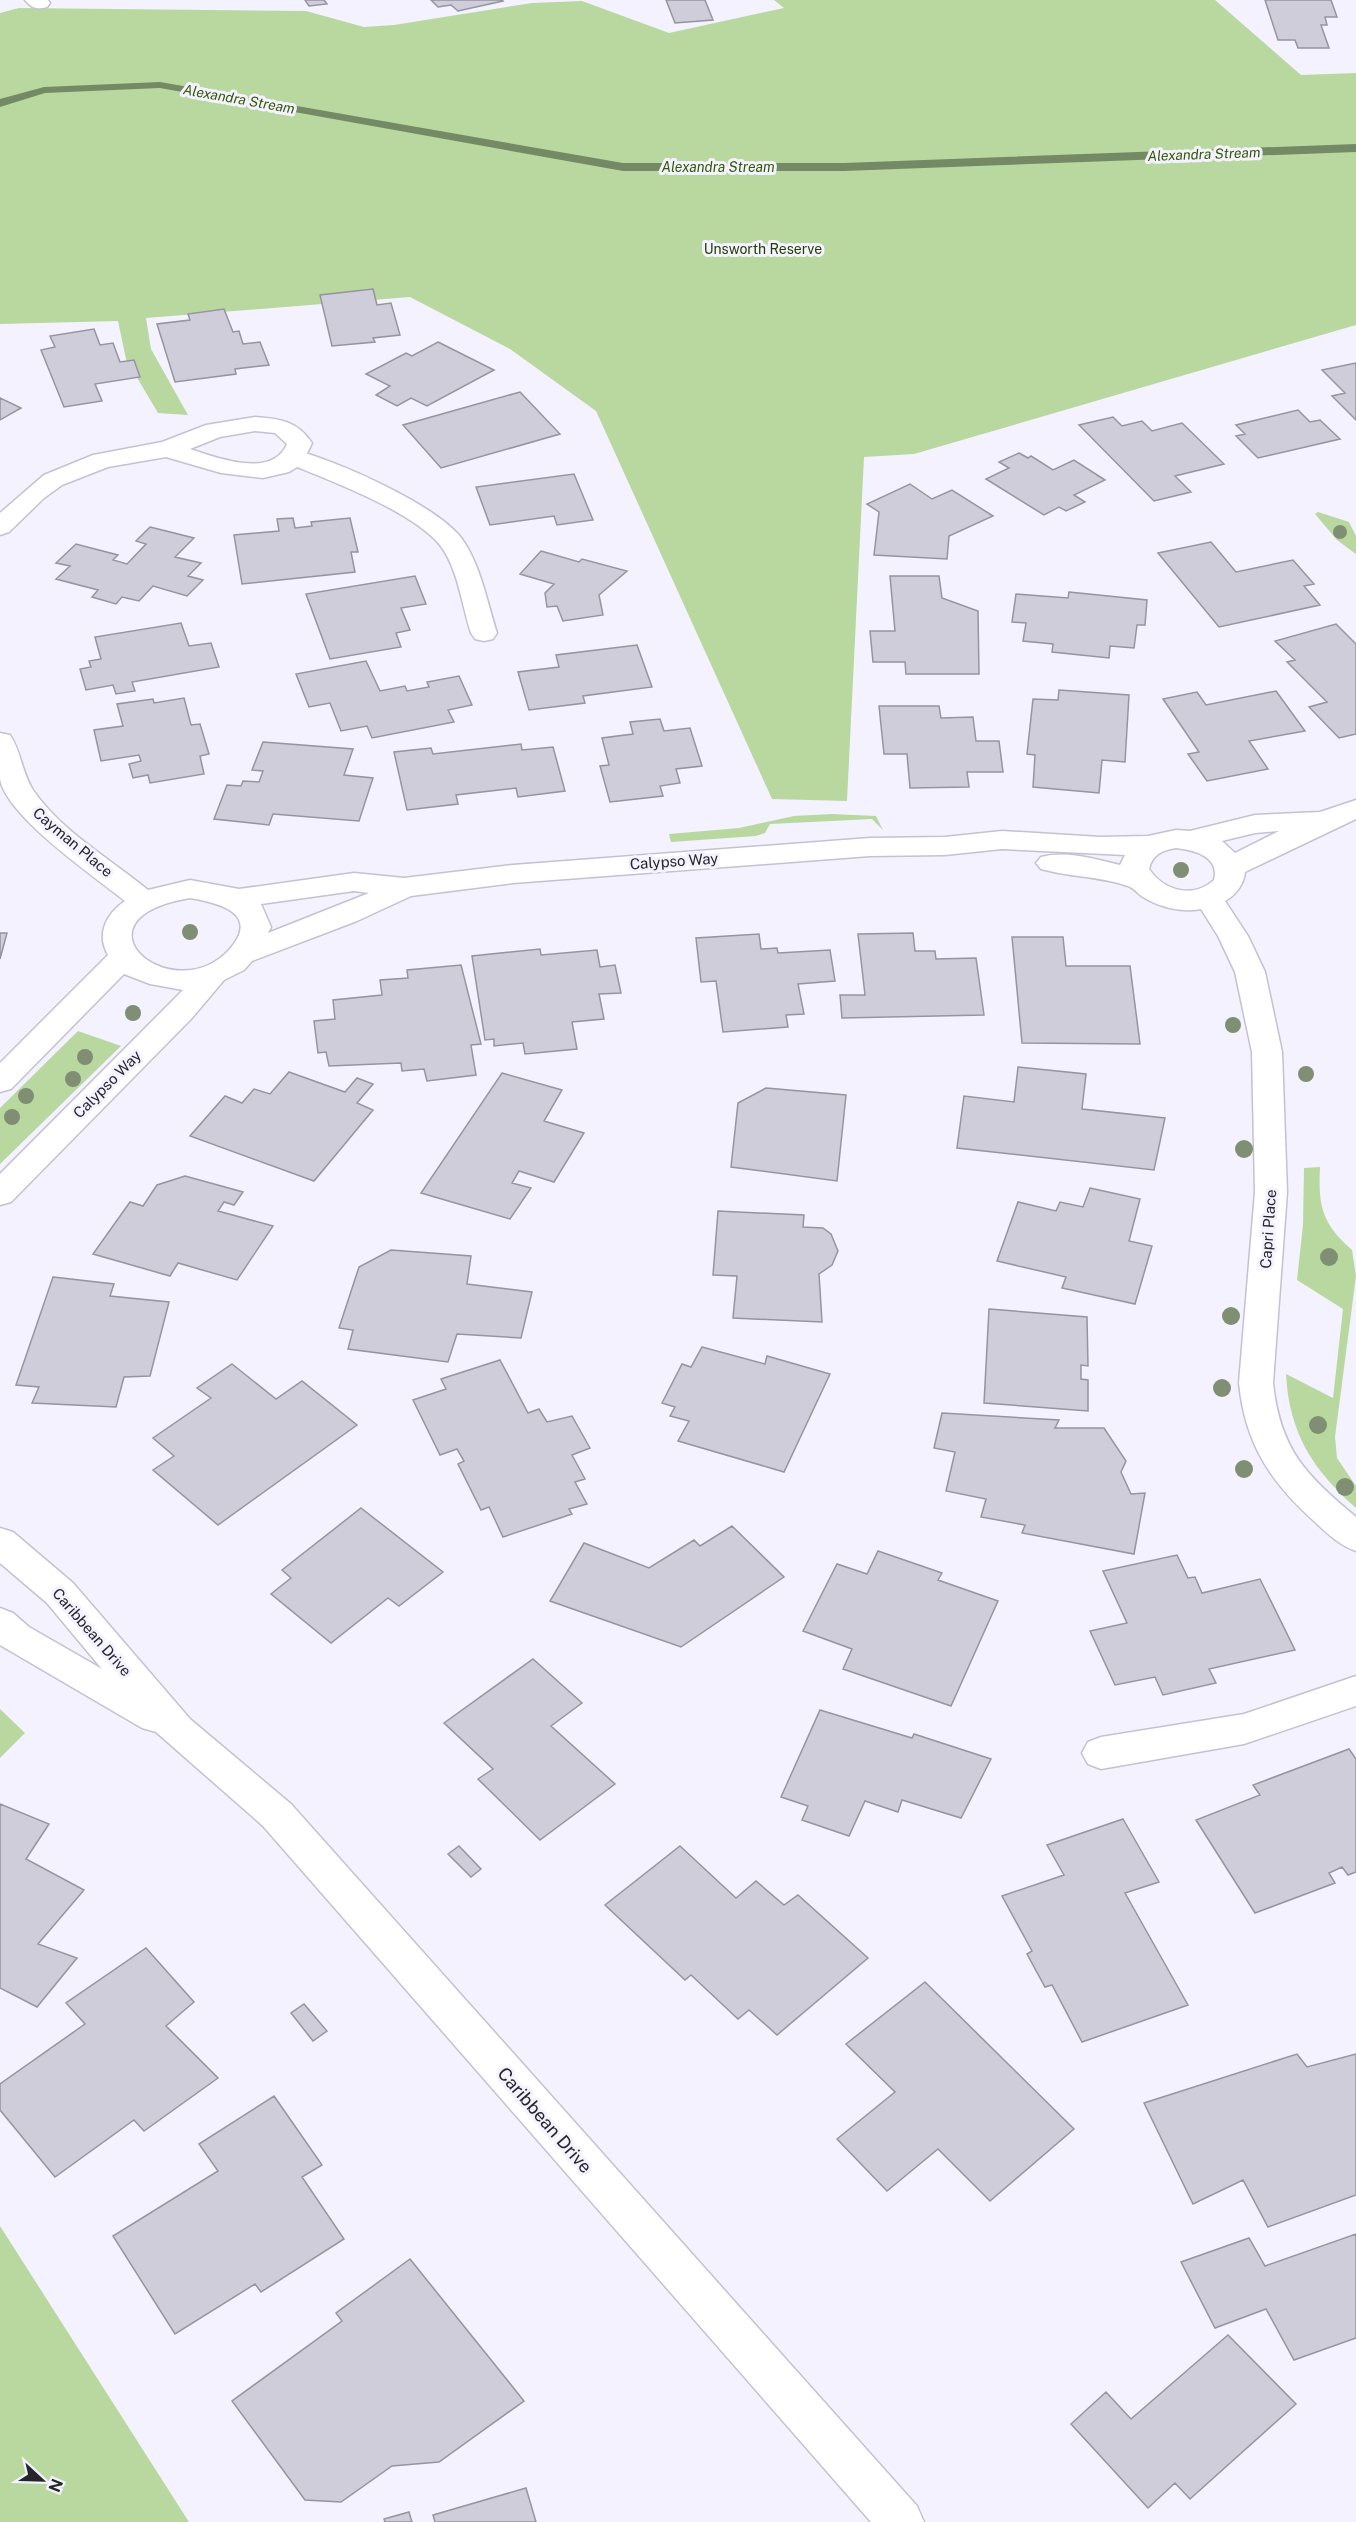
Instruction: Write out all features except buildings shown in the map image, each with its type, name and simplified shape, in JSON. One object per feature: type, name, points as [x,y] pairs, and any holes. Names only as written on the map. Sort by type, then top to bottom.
[{"type":"street","points":[[0,527],[35,493],[78,468],[117,456],[168,449],[215,430],[239,425],[280,426],[296,437],[300,443],[294,457],[277,468],[252,470],[193,459],[168,449]]},
{"type":"street","points":[[294,457],[337,473],[418,516],[442,533],[456,551],[484,633]]},
{"type":"street","name":"Cayman Place","points":[[0,741],[12,783],[34,812],[144,902]]},
{"type":"street","points":[[1230,867],[1276,846],[1321,820],[1356,809]]},
{"type":"street","points":[[1191,840],[1216,850],[1230,867],[1231,876],[1227,885],[1208,897],[1176,899],[1154,891],[1139,879],[1134,869],[1136,859],[1150,844],[1176,839],[1191,840],[1255,824],[1321,820]]},
{"type":"street","name":"Calypso Way","points":[[235,899],[283,890],[354,882],[404,887],[645,863],[870,847],[945,846],[1002,840],[1100,846],[1150,844]]},
{"type":"street","name":"Calypso Way","points":[[945,846],[998,859],[1084,866],[1139,879]]},
{"type":"street","name":"Calypso Way","points":[[247,953],[310,927],[363,909],[404,887]]},
{"type":"street","points":[[190,889],[222,893],[235,899],[252,914],[257,933],[247,953],[232,965],[213,974],[168,979],[140,971],[123,956],[117,938],[120,927],[133,909],[144,902],[158,896],[190,889]]},
{"type":"street","name":"Capri Place","points":[[1208,897],[1233,936],[1251,972],[1267,1052],[1271,1192],[1256,1408],[1271,1449],[1285,1470],[1324,1510],[1356,1537]]},
{"type":"street","points":[[0,1081],[103,980],[123,956]]},
{"type":"street","name":"Calypso Way","points":[[0,1194],[182,1011],[213,974]]},
{"type":"street","name":"Caribbean Drive","points":[[0,1542],[60,1593],[177,1730],[277,1815],[901,2522]]},
{"type":"street","name":"Caribbean Drive","points":[[0,1623],[16,1637],[177,1730]]},
{"type":"street","points":[[1101,1753],[1244,1729],[1356,1691]]},
{"type":"green space","name":"Unsworth Reserve","points":[[774,0],[1215,0],[1301,75],[1356,73],[1356,325],[914,454],[864,457],[847,801],[772,799],[596,411],[510,349],[410,297],[146,318],[151,349],[188,415],[158,413],[126,359],[118,321],[0,324],[0,13],[19,8],[306,11],[364,27],[394,25],[532,3],[582,1],[669,33],[784,8]]},
{"type":"green space","points":[[1318,512],[1349,522],[1356,536],[1356,554],[1337,540],[1315,514]]},
{"type":"green space","points":[[832,814],[876,816],[883,830],[872,819],[770,824],[765,833],[756,836],[671,842],[669,834],[739,828],[794,816]]},
{"type":"green space","points":[[78,1031],[121,1046],[0,1164],[0,1108]]},
{"type":"green space","points":[[1320,1167],[1321,1204],[1334,1232],[1352,1250],[1356,1276],[1335,1437],[1337,1458],[1356,1486],[1356,1508],[1327,1479],[1306,1449],[1292,1414],[1288,1395],[1286,1374],[1333,1398],[1343,1309],[1297,1280],[1303,1225],[1304,1168]]},
{"type":"green space","points":[[0,1709],[25,1733],[0,1758]]},
{"type":"green space","points":[[0,2226],[189,2522],[0,2522]]},
{"type":"waterway","name":"Alexandra Stream","points":[[88,87],[160,85],[623,167],[844,167],[1356,148]]},
{"type":"waterway","name":"Alexandra Stream","points":[[0,103],[44,90],[82,87]]}]
